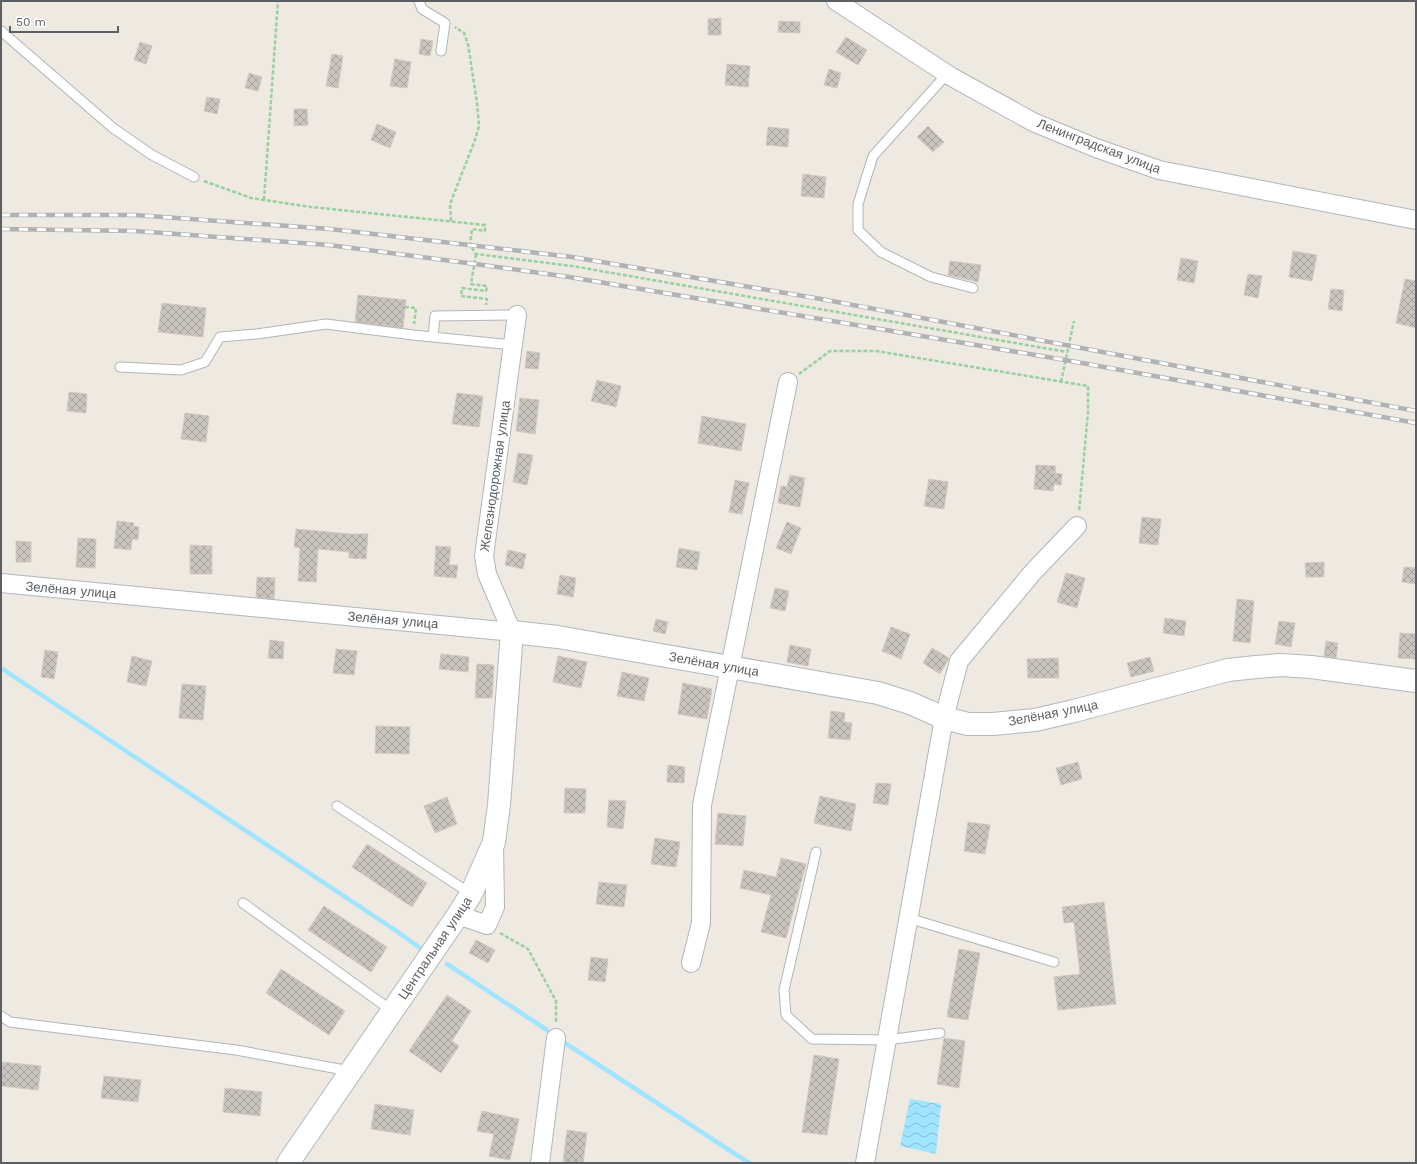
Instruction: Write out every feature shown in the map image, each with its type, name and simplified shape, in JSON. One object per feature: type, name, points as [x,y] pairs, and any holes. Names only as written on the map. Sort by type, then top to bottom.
[{"type":"street","name":"Ленинградская улица","points":[[836,1],[947,74],[1033,122],[1096,148],[1159,170],[1416,220]]},
{"type":"street","name":"Железнодорожная улица","points":[[512,632],[487,574],[484,556],[517,315]]},
{"type":"street","points":[[691,963],[701,923],[702,805],[788,382]]},
{"type":"street","points":[[865,1163],[944,718],[959,661],[1033,572],[1077,526]]},
{"type":"street","name":"Зелёная улица","points":[[1,583],[558,637],[878,693],[910,703],[944,718],[968,724],[993,724],[1035,720],[1228,670],[1281,665],[1311,667],[1416,681]]},
{"type":"street","name":"Центральная улица","points":[[288,1163],[458,915],[471,894],[494,842],[499,805],[512,632]]},
{"type":"street","points":[[458,915],[487,925],[495,907],[494,842]]},
{"type":"street","points":[[540,1163],[556,1038]]},
{"type":"lane","points":[[419,1],[422,9],[445,23],[441,51]]},
{"type":"lane","points":[[1,31],[114,128],[152,154],[194,177]]},
{"type":"lane","points":[[947,74],[873,156],[858,204],[858,230],[881,252],[931,278],[972,288]]},
{"type":"lane","points":[[433,337],[435,316],[517,315]]},
{"type":"lane","points":[[120,367],[181,370],[205,362],[220,337],[257,334],[326,324],[413,335],[513,345]]},
{"type":"lane","points":[[337,806],[471,894]]},
{"type":"lane","points":[[816,852],[784,990],[786,1015],[812,1039],[887,1040],[940,1033]]},
{"type":"lane","points":[[243,903],[392,1011]]},
{"type":"lane","points":[[908,918],[1054,962]]},
{"type":"lane","points":[[1,1016],[10,1022],[236,1050],[351,1072]]},
{"type":"path","points":[[264,200],[278,1]]},
{"type":"path","points":[[445,23],[458,28],[464,33],[468,44],[479,126],[450,204],[451,221]]},
{"type":"path","points":[[194,177],[251,198],[310,206],[486,225],[485,230],[472,229],[470,245],[476,254],[471,284],[487,286],[486,291],[462,288],[461,296],[487,299],[486,305],[479,304]]},
{"type":"path","points":[[476,254],[572,266],[1067,352]]},
{"type":"path","points":[[405,307],[416,308],[413,335]]},
{"type":"path","points":[[1061,382],[1074,321]]},
{"type":"path","points":[[788,382],[830,351],[876,351],[1088,386],[1088,412],[1077,526]]},
{"type":"path","points":[[487,925],[528,949],[556,1001],[556,1038]]},
{"type":"water","points":[[910,1099],[941,1104],[936,1154],[900,1146]]},
{"type":"building","points":[[721,18],[721,35],[708,35],[708,19]]},
{"type":"building","points":[[779,21],[800,22],[800,33],[778,32]]},
{"type":"building","points":[[846,37],[867,50],[858,65],[836,52]]},
{"type":"building","points":[[421,39],[433,41],[430,56],[419,54]]},
{"type":"building","points":[[140,42],[152,46],[146,64],[134,60]]},
{"type":"building","points":[[332,54],[343,56],[338,88],[326,86]]},
{"type":"building","points":[[395,59],[411,62],[407,88],[390,86]]},
{"type":"building","points":[[727,64],[750,66],[748,87],[725,85]]},
{"type":"building","points":[[829,69],[841,73],[837,88],[824,85]]},
{"type":"building","points":[[249,73],[262,77],[258,91],[245,88]]},
{"type":"building","points":[[207,97],[220,99],[217,114],[204,111]]},
{"type":"building","points":[[294,109],[307,109],[308,125],[294,126]]},
{"type":"building","points":[[377,124],[396,132],[390,148],[371,140]]},
{"type":"building","points":[[928,126],[944,142],[933,152],[917,137]]},
{"type":"building","points":[[768,127],[789,129],[788,147],[766,145]]},
{"type":"building","points":[[803,174],[826,177],[824,198],[801,196]]},
{"type":"building","points":[[1293,251],[1317,255],[1312,281],[1289,277]]},
{"type":"building","points":[[1181,258],[1198,261],[1194,283],[1177,280]]},
{"type":"building","points":[[950,261],[981,265],[978,282],[948,275]]},
{"type":"building","points":[[1248,274],[1262,276],[1258,298],[1244,295]]},
{"type":"building","points":[[1405,279],[1416,281],[1416,328],[1396,323]]},
{"type":"building","points":[[1331,289],[1344,290],[1342,311],[1328,309]]},
{"type":"building","points":[[358,295],[406,300],[403,328],[355,322]]},
{"type":"building","points":[[162,303],[206,308],[203,337],[158,332]]},
{"type":"building","points":[[527,351],[540,353],[538,369],[525,368]]},
{"type":"building","points":[[597,380],[621,386],[616,407],[591,401]]},
{"type":"building","points":[[69,392],[87,394],[86,413],[67,411]]},
{"type":"building","points":[[457,393],[483,396],[479,427],[452,424]]},
{"type":"building","points":[[520,398],[539,400],[535,434],[516,431]]},
{"type":"building","points":[[185,413],[209,416],[206,442],[181,439]]},
{"type":"building","points":[[702,416],[746,424],[741,451],[698,443]]},
{"type":"building","points":[[518,453],[533,455],[527,485],[513,482]]},
{"type":"building","points":[[1036,465],[1056,466],[1055,473],[1062,474],[1061,485],[1054,484],[1053,491],[1034,489]]},
{"type":"building","points":[[790,475],[805,478],[800,507],[778,503],[781,486],[787,487]]},
{"type":"building","points":[[929,479],[948,482],[944,509],[924,506]]},
{"type":"building","points":[[735,480],[749,483],[742,514],[729,512]]},
{"type":"building","points":[[1142,517],[1161,519],[1158,545],[1139,543]]},
{"type":"building","points":[[117,521],[134,523],[133,526],[139,527],[138,540],[132,539],[131,550],[114,548]]},
{"type":"building","points":[[787,522],[801,528],[791,554],[776,548]]},
{"type":"building","points":[[296,529],[350,534],[368,534],[366,559],[349,558],[349,552],[318,549],[316,582],[298,581],[300,548],[294,547]]},
{"type":"building","points":[[78,538],[96,539],[95,568],[76,567]]},
{"type":"building","points":[[16,541],[31,542],[31,562],[16,562]]},
{"type":"building","points":[[190,545],[212,546],[212,574],[190,574]]},
{"type":"building","points":[[436,546],[451,547],[449,565],[458,565],[456,578],[434,576]]},
{"type":"building","points":[[679,548],[700,552],[697,570],[676,567]]},
{"type":"building","points":[[508,550],[526,554],[523,569],[505,565]]},
{"type":"building","points":[[1324,562],[1324,577],[1306,577],[1305,563]]},
{"type":"building","points":[[1404,567],[1416,568],[1416,584],[1402,582]]},
{"type":"building","points":[[1066,573],[1085,578],[1077,608],[1057,602]]},
{"type":"building","points":[[560,575],[576,578],[573,597],[557,594]]},
{"type":"building","points":[[257,577],[275,578],[274,599],[256,597]]},
{"type":"building","points":[[775,588],[789,591],[785,611],[770,608]]},
{"type":"building","points":[[1237,599],[1254,601],[1250,643],[1233,641]]},
{"type":"building","points":[[1165,618],[1186,621],[1184,636],[1163,633]]},
{"type":"building","points":[[656,619],[668,622],[665,634],[653,631]]},
{"type":"building","points":[[1279,621],[1295,623],[1291,647],[1275,644]]},
{"type":"building","points":[[891,627],[910,634],[901,659],[882,651]]},
{"type":"building","points":[[1400,633],[1416,634],[1416,659],[1398,658]]},
{"type":"building","points":[[270,640],[284,642],[283,659],[268,658]]},
{"type":"building","points":[[1326,641],[1338,643],[1336,658],[1324,656]]},
{"type":"building","points":[[790,645],[811,649],[808,666],[787,662]]},
{"type":"building","points":[[932,648],[949,658],[940,674],[923,663]]},
{"type":"building","points":[[336,649],[357,651],[354,675],[333,673]]},
{"type":"building","points":[[45,650],[58,652],[54,679],[41,677]]},
{"type":"building","points":[[441,654],[469,657],[468,672],[439,669]]},
{"type":"building","points":[[132,656],[152,661],[146,686],[127,682]]},
{"type":"building","points":[[558,656],[587,662],[581,688],[553,682]]},
{"type":"building","points":[[1150,657],[1154,671],[1131,677],[1127,663]]},
{"type":"building","points":[[1058,658],[1059,678],[1028,678],[1027,659]]},
{"type":"building","points":[[477,664],[494,665],[492,698],[475,698]]},
{"type":"building","points":[[622,672],[649,678],[644,701],[617,696]]},
{"type":"building","points":[[683,683],[712,689],[707,719],[678,714]]},
{"type":"building","points":[[182,684],[206,686],[203,720],[179,718]]},
{"type":"building","points":[[831,711],[845,713],[844,722],[852,723],[850,740],[828,738]]},
{"type":"building","points":[[376,726],[410,727],[409,754],[375,753]]},
{"type":"building","points":[[1078,762],[1082,779],[1061,785],[1056,768]]},
{"type":"building","points":[[668,765],[685,767],[684,783],[667,782]]},
{"type":"building","points":[[876,783],[891,784],[888,805],[873,803]]},
{"type":"building","points":[[565,788],[586,789],[585,813],[564,813]]},
{"type":"building","points":[[820,796],[856,804],[851,831],[814,823]]},
{"type":"building","points":[[447,797],[457,824],[435,833],[424,806]]},
{"type":"building","points":[[609,800],[626,801],[623,829],[607,827]]},
{"type":"building","points":[[718,813],[746,816],[743,846],[715,844]]},
{"type":"building","points":[[968,822],[990,825],[985,854],[964,851]]},
{"type":"building","points":[[655,838],[680,842],[676,867],[651,864]]},
{"type":"building","points":[[367,844],[427,883],[412,907],[352,867]]},
{"type":"building","points":[[781,858],[806,864],[786,938],[761,932],[771,895],[740,888],[744,870],[776,877]]},
{"type":"building","points":[[599,882],[627,885],[624,907],[596,904]]},
{"type":"building","points":[[1104,902],[1116,1004],[1058,1010],[1054,977],[1080,974],[1074,922],[1064,923],[1062,907]]},
{"type":"building","points":[[324,906],[387,947],[371,972],[308,930]]},
{"type":"building","points":[[476,940],[495,950],[488,963],[469,953]]},
{"type":"building","points":[[959,949],[980,953],[968,1020],[947,1017]]},
{"type":"building","points":[[591,957],[608,959],[605,982],[588,980]]},
{"type":"building","points":[[281,969],[345,1011],[329,1035],[266,993]]},
{"type":"building","points":[[447,995],[471,1011],[452,1041],[459,1046],[441,1073],[409,1051]]},
{"type":"building","points":[[944,1038],[965,1041],[959,1088],[937,1084]]},
{"type":"building","points":[[814,1055],[839,1059],[827,1135],[802,1132]]},
{"type":"building","points":[[2,1062],[41,1066],[38,1090],[1,1086]]},
{"type":"building","points":[[104,1076],[141,1080],[138,1102],[101,1098]]},
{"type":"building","points":[[225,1088],[262,1092],[260,1116],[223,1112]]},
{"type":"building","points":[[375,1104],[414,1110],[410,1135],[371,1129]]},
{"type":"building","points":[[482,1111],[519,1119],[510,1160],[489,1156],[494,1134],[477,1131]]},
{"type":"building","points":[[567,1130],[587,1133],[583,1163],[563,1163]]},
{"type":"waterway","points":[[1,668],[420,948]]},
{"type":"waterway","points":[[447,964],[547,1030]]},
{"type":"waterway","points":[[565,1043],[749,1163]]},
{"type":"railway","points":[[1,215],[135,215],[330,229],[572,257],[821,299],[1416,411]]},
{"type":"railway","points":[[1,229],[135,231],[329,245],[475,264],[569,277],[1065,360],[1416,423]]}]
